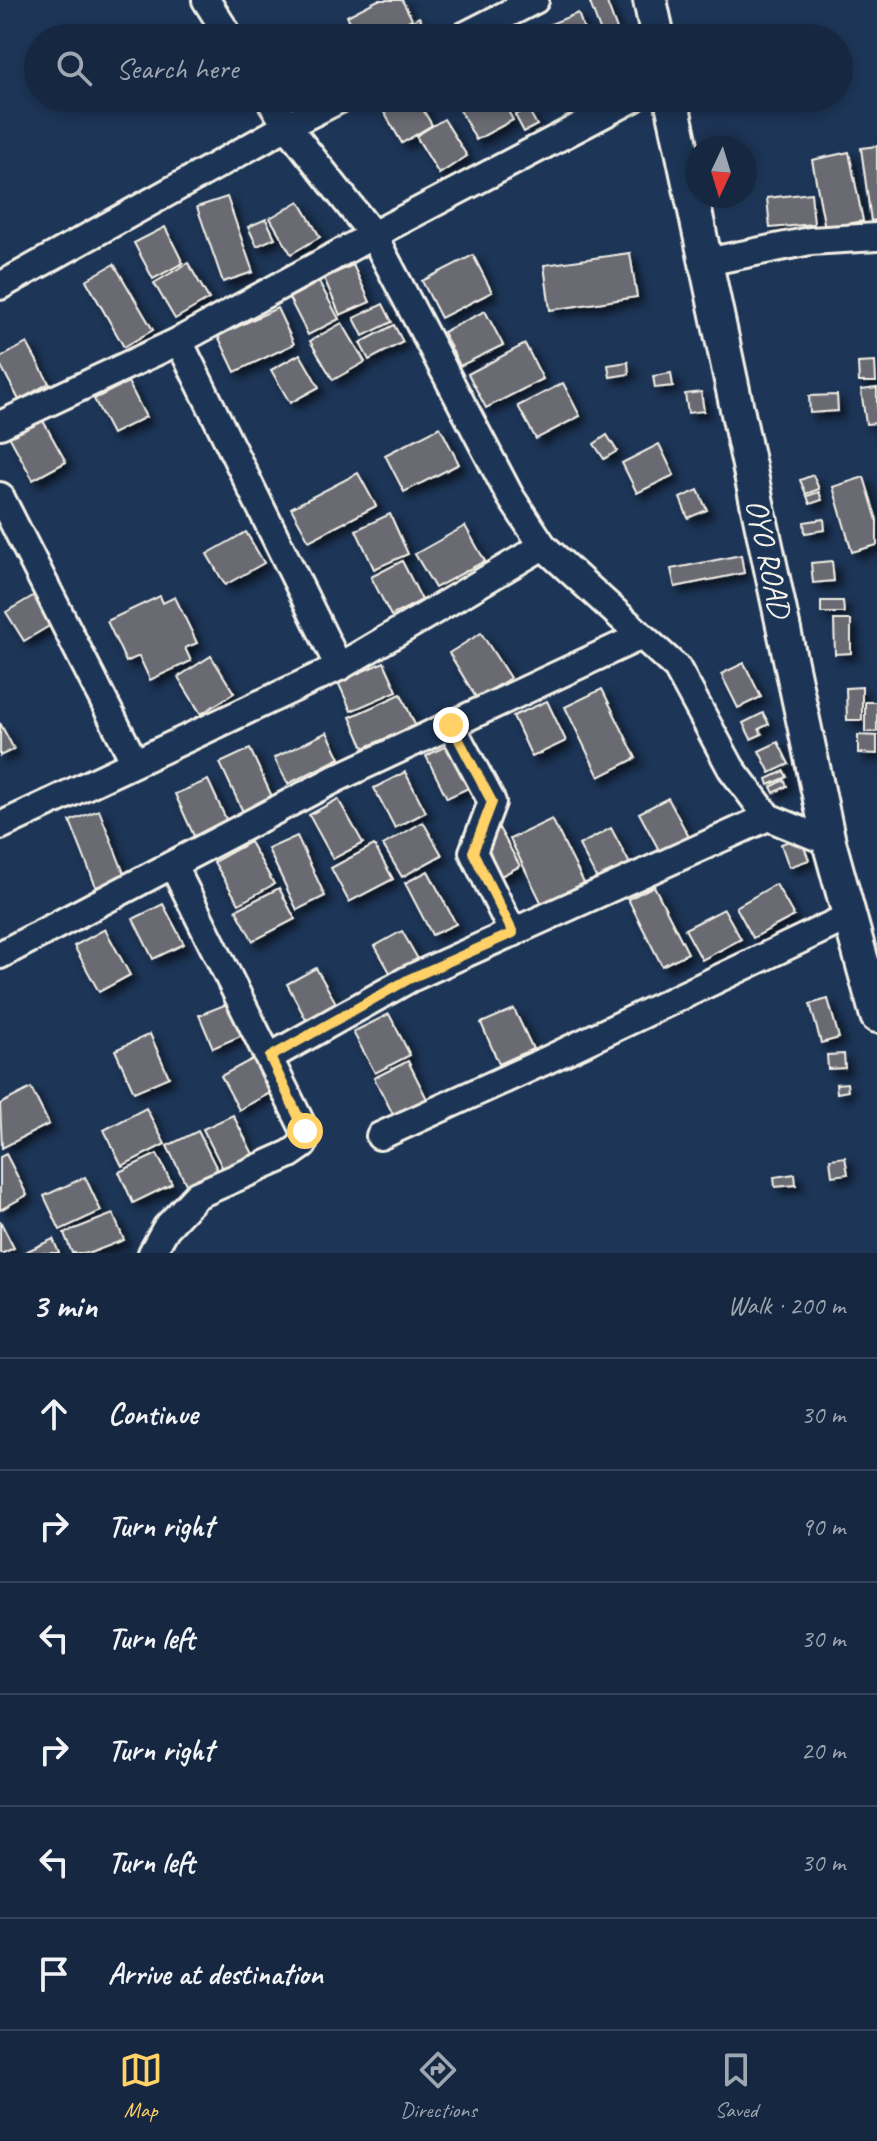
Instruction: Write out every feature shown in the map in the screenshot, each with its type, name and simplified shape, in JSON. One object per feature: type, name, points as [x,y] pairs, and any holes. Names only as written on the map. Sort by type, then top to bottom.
[{"type":"street","points":[[206,0],[221,24]]},
{"type":"street","points":[[488,24],[535,0]]},
{"type":"street","points":[[650,0],[655,24]]},
{"type":"street","points":[[278,112],[373,235],[510,496],[543,546],[677,668],[731,768],[768,817],[829,842]]},
{"type":"street","points":[[0,286],[314,112]]},
{"type":"street","points":[[0,425],[179,341],[607,112]]},
{"type":"street","name":"OYO ROAD","points":[[674,112],[829,842],[877,1016]]},
{"type":"street","points":[[706,262],[810,241],[877,237]]},
{"type":"street","points":[[179,341],[339,667]]},
{"type":"street","points":[[0,496],[134,761]]},
{"type":"street","points":[[0,826],[339,667],[543,546]]},
{"type":"street","points":[[0,955],[337,778],[641,636]]},
{"type":"street","points":[[451,725],[492,802],[473,852],[513,933]]},
{"type":"street","points":[[270,1057],[409,979],[768,817]]},
{"type":"street","points":[[152,1253],[166,1228],[197,1195],[290,1154],[303,1145],[305,1131],[173,865]]},
{"type":"street","points":[[380,1136],[850,916]]},
{"type":"building","points":[[378,0],[402,0],[412,19],[402,24],[351,24],[347,16]]},
{"type":"building","points":[[589,0],[606,0],[615,24],[598,24]]},
{"type":"building","points":[[578,13],[582,24],[550,24]]},
{"type":"building","points":[[419,17],[423,24],[407,24]]},
{"type":"building","points":[[384,112],[424,112],[432,125],[402,143]]},
{"type":"building","points":[[461,112],[509,112],[513,120],[476,140]]},
{"type":"building","points":[[530,112],[537,125],[524,132],[515,115]]},
{"type":"building","points":[[444,119],[467,156],[439,174],[416,136]]},
{"type":"building","points":[[877,146],[877,220],[871,221],[861,148]]},
{"type":"building","points":[[849,152],[863,221],[825,228],[812,160]]},
{"type":"building","points":[[811,193],[814,224],[770,228],[767,198]]},
{"type":"building","points":[[227,197],[253,272],[223,282],[197,207]]},
{"type":"building","points":[[299,201],[320,237],[291,254],[270,218]]},
{"type":"building","points":[[266,219],[275,238],[257,246],[248,227]]},
{"type":"building","points":[[165,227],[183,263],[153,279],[134,243]]},
{"type":"building","points":[[630,253],[637,297],[550,310],[544,265]]},
{"type":"building","points":[[473,255],[492,292],[441,318],[422,281]]},
{"type":"building","points":[[188,263],[209,299],[175,319],[154,283]]},
{"type":"building","points":[[114,264],[153,330],[124,347],[86,280]]},
{"type":"building","points":[[353,265],[370,302],[340,315],[324,278]]},
{"type":"building","points":[[319,282],[339,319],[308,335],[289,298]]},
{"type":"building","points":[[383,304],[392,322],[363,336],[354,318]]},
{"type":"building","points":[[277,308],[294,344],[235,372],[218,336]]},
{"type":"building","points":[[485,311],[503,345],[460,366],[443,332]]},
{"type":"building","points":[[342,323],[365,362],[333,380],[310,341]]},
{"type":"building","points":[[394,325],[403,342],[369,360],[360,343]]},
{"type":"building","points":[[27,343],[49,383],[19,400],[0,364],[0,358]]},
{"type":"building","points":[[525,344],[543,379],[486,408],[468,374]]},
{"type":"building","points":[[300,354],[319,387],[290,403],[271,370]]},
{"type":"building","points":[[628,362],[629,374],[610,377],[608,365]]},
{"type":"building","points":[[875,362],[876,382],[859,382],[858,363]]},
{"type":"building","points":[[671,373],[673,386],[655,388],[653,376]]},
{"type":"building","points":[[128,382],[146,417],[112,434],[94,399]]},
{"type":"building","points":[[563,383],[580,416],[536,439],[518,406]]},
{"type":"building","points":[[877,388],[877,423],[866,424],[861,390]]},
{"type":"building","points":[[701,392],[704,411],[688,413],[685,394]]},
{"type":"building","points":[[837,395],[838,411],[810,413],[809,396]]},
{"type":"building","points":[[42,419],[66,462],[33,480],[9,436]]},
{"type":"building","points":[[440,427],[459,464],[404,492],[385,455]]},
{"type":"building","points":[[607,435],[617,451],[604,459],[594,444]]},
{"type":"building","points":[[659,444],[674,475],[637,493],[622,463]]},
{"type":"building","points":[[358,473],[376,506],[309,541],[291,508]]},
{"type":"building","points":[[813,475],[819,489],[806,494],[800,480]]},
{"type":"building","points":[[864,477],[877,520],[877,545],[852,552],[833,487]]},
{"type":"building","points":[[698,490],[707,510],[688,518],[680,498]]},
{"type":"building","points":[[819,492],[822,500],[810,504],[807,496]]},
{"type":"building","points":[[390,514],[408,554],[374,569],[356,530]]},
{"type":"building","points":[[824,519],[825,530],[805,533],[804,522]]},
{"type":"building","points":[[465,526],[485,561],[435,588],[415,554]]},
{"type":"building","points":[[246,532],[264,563],[225,585],[207,554]]},
{"type":"building","points":[[741,555],[744,573],[675,587],[671,569]]},
{"type":"building","points":[[402,561],[422,600],[391,616],[371,577]]},
{"type":"building","points":[[832,561],[834,581],[813,583],[811,563]]},
{"type":"building","points":[[43,590],[61,619],[24,641],[6,612]]},
{"type":"building","points":[[160,596],[163,603],[175,597],[197,643],[185,648],[191,661],[150,680],[139,656],[126,662],[107,621]]},
{"type":"building","points":[[821,601],[843,601],[844,613],[821,613]]},
{"type":"building","points":[[834,620],[851,620],[851,653],[835,654]]},
{"type":"building","points":[[481,633],[510,678],[477,699],[449,653]]},
{"type":"building","points":[[211,656],[234,693],[201,714],[178,677]]},
{"type":"building","points":[[384,662],[397,691],[351,711],[338,682]]},
{"type":"building","points":[[744,663],[761,697],[738,708],[721,674]]},
{"type":"building","points":[[862,687],[862,720],[847,720],[846,688]]},
{"type":"building","points":[[602,689],[636,758],[599,777],[565,707]]},
{"type":"building","points":[[401,694],[415,725],[364,748],[350,717]]},
{"type":"building","points":[[547,701],[566,741],[532,757],[513,716]]},
{"type":"building","points":[[865,702],[877,702],[877,732],[865,732]]},
{"type":"building","points":[[763,713],[769,724],[759,729],[762,734],[751,739],[743,723]]},
{"type":"building","points":[[0,723],[14,749],[0,756]]},
{"type":"building","points":[[327,732],[340,758],[288,784],[274,758]]},
{"type":"building","points":[[858,735],[877,736],[877,754],[858,753]]},
{"type":"building","points":[[456,741],[477,784],[447,798],[426,756]]},
{"type":"building","points":[[778,742],[789,764],[770,773],[759,751]]},
{"type":"building","points":[[250,749],[274,801],[244,814],[220,763]]},
{"type":"building","points":[[784,771],[787,777],[769,785],[767,779]]},
{"type":"building","points":[[405,772],[426,812],[395,828],[374,788]]},
{"type":"building","points":[[208,780],[231,830],[198,845],[175,794]]},
{"type":"building","points":[[784,780],[787,786],[774,793],[771,787]]},
{"type":"building","points":[[668,798],[689,837],[660,852],[639,813]]},
{"type":"building","points":[[338,799],[363,843],[333,859],[309,815]]},
{"type":"building","points":[[99,810],[125,876],[96,887],[70,821]]},
{"type":"building","points":[[552,819],[584,883],[542,904],[510,839]]},
{"type":"building","points":[[423,822],[442,855],[402,877],[383,845]]},
{"type":"building","points":[[499,828],[520,866],[482,886],[461,849]]},
{"type":"building","points":[[611,828],[630,864],[598,881],[579,845]]},
{"type":"building","points":[[297,836],[325,896],[297,910],[268,849]]},
{"type":"building","points":[[800,837],[809,860],[789,867],[781,844]]},
{"type":"building","points":[[250,842],[274,884],[239,904],[214,862]]},
{"type":"building","points":[[374,845],[393,879],[349,902],[331,868]]},
{"type":"building","points":[[428,871],[456,924],[432,935],[405,883]]},
{"type":"building","points":[[776,884],[794,916],[753,938],[736,907]]},
{"type":"building","points":[[654,886],[688,953],[662,966],[628,899]]},
{"type":"building","points":[[279,888],[295,919],[253,941],[236,910]]},
{"type":"building","points":[[163,904],[184,944],[153,959],[133,919]]},
{"type":"building","points":[[724,909],[741,939],[702,960],[685,929]]},
{"type":"building","points":[[105,929],[130,975],[99,992],[74,946]]},
{"type":"building","points":[[402,931],[423,968],[396,983],[375,946]]},
{"type":"building","points":[[316,968],[340,1010],[310,1027],[287,984]]},
{"type":"building","points":[[828,999],[839,1038],[821,1043],[810,1004]]},
{"type":"building","points":[[232,1002],[245,1034],[213,1048],[199,1015]]},
{"type":"building","points":[[514,1009],[533,1049],[499,1064],[481,1023]]},
{"type":"building","points":[[389,1014],[410,1055],[375,1073],[353,1032]]},
{"type":"building","points":[[150,1034],[169,1077],[134,1092],[115,1050]]},
{"type":"building","points":[[262,1054],[281,1087],[239,1110],[221,1076]]},
{"type":"building","points":[[844,1054],[845,1068],[828,1069],[827,1055]]},
{"type":"building","points":[[408,1061],[428,1101],[395,1118],[374,1078]]},
{"type":"building","points":[[847,1083],[848,1091],[837,1093],[836,1084]]},
{"type":"building","points":[[31,1088],[49,1124],[2,1148],[0,1104]]},
{"type":"building","points":[[146,1108],[165,1144],[122,1166],[104,1130]]},
{"type":"building","points":[[233,1115],[255,1158],[225,1173],[203,1129]]},
{"type":"building","points":[[198,1131],[220,1175],[189,1190],[167,1146]]},
{"type":"building","points":[[6,1154],[27,1195],[0,1210],[0,1157]]},
{"type":"building","points":[[157,1154],[172,1184],[133,1203],[119,1172]]},
{"type":"building","points":[[845,1157],[848,1174],[832,1176],[830,1159]]},
{"type":"building","points":[[795,1174],[796,1185],[775,1187],[774,1177]]},
{"type":"building","points":[[85,1177],[101,1211],[60,1230],[44,1196]]},
{"type":"building","points":[[113,1214],[124,1240],[90,1253],[72,1253],[64,1233]]},
{"type":"building","points":[[0,1221],[14,1248],[3,1253],[0,1253]]},
{"type":"building","points":[[53,1239],[59,1253],[23,1253]]},
{"type":"route","points":[[305,1131],[270,1057],[409,979],[513,933],[473,852],[492,802],[451,725]]}]
